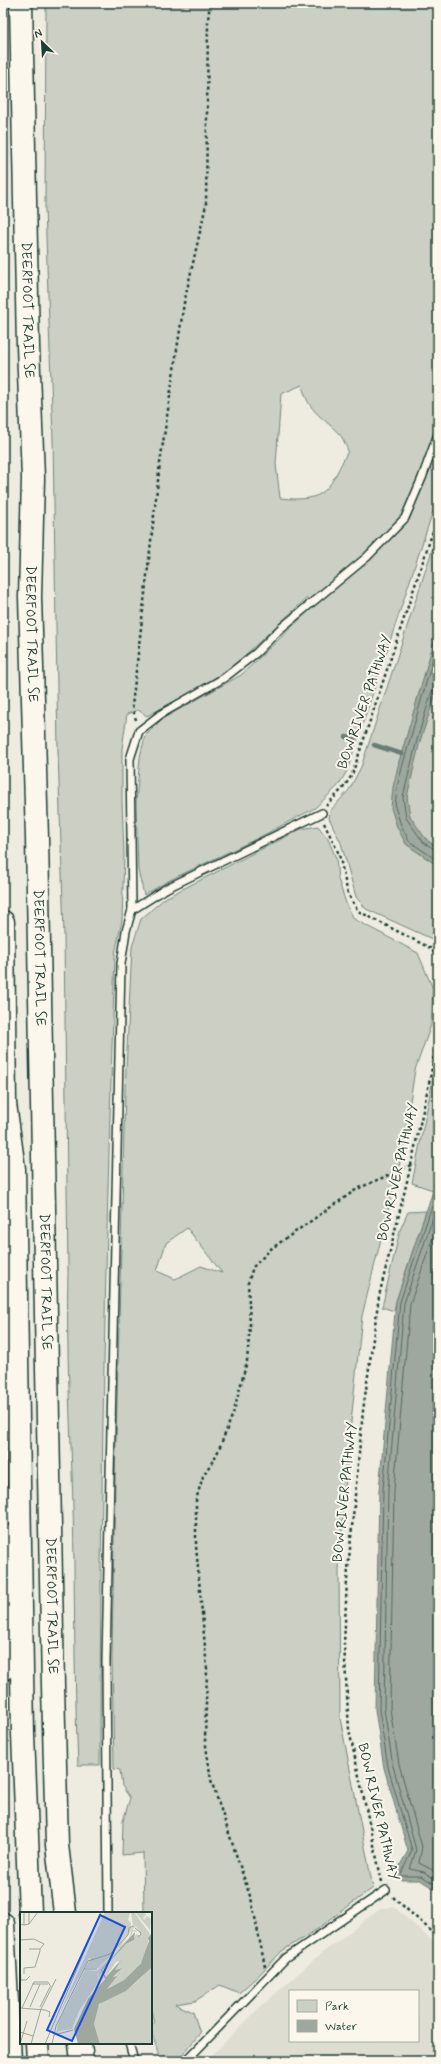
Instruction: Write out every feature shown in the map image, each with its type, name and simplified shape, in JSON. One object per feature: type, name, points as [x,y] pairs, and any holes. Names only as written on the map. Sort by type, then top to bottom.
[{"type":"highway","name":"DEERFOOT TRAIL SE","points":[[21,3],[28,346],[33,478],[30,597],[37,846],[53,1686],[57,1845],[65,1912]]},
{"type":"highway","points":[[3,922],[5,1104],[5,1510],[3,1669]]},
{"type":"highway","points":[[5,1104],[14,1169],[23,1726],[30,1912]]},
{"type":"highway","points":[[3,1924],[10,2061]]},
{"type":"highway","points":[[37,2044],[38,2061]]},
{"type":"highway","points":[[80,2044],[82,2061]]},
{"type":"lane","points":[[108,1912],[106,1661],[117,1081],[121,964],[126,931],[132,910],[130,759],[139,731],[162,714],[224,678],[256,653],[280,629],[367,557],[405,518],[438,434]]},
{"type":"lane","points":[[132,910],[167,888],[322,813]]},
{"type":"lane","points":[[186,2061],[286,1958],[386,1890]]},
{"type":"lane","points":[[129,2044],[134,2061]]},
{"type":"path","points":[[139,731],[132,706],[160,463],[184,302],[206,206],[208,20],[210,3]]},
{"type":"path","name":"BOW RIVER PATHWAY","points":[[322,813],[352,776],[438,516]]},
{"type":"path","points":[[322,813],[322,820],[339,854],[348,894],[358,911],[430,948],[438,957]]},
{"type":"path","name":"BOW RIVER PATHWAY","points":[[438,1029],[431,1074],[380,1296],[369,1373],[347,1580],[344,1644],[349,1730],[381,1879],[386,1890],[438,1938]]},
{"type":"path","points":[[267,1977],[252,1902],[215,1793],[205,1738],[206,1669],[196,1546],[196,1500],[203,1476],[217,1454],[234,1411],[247,1361],[250,1325],[248,1283],[253,1267],[272,1248],[357,1189],[411,1165]]},
{"type":"shaded area","points":[[394,1907],[438,1946],[438,2061],[206,2061],[259,2008],[322,1953],[381,1908]]},
{"type":"green space","points":[[46,3],[438,3],[438,496],[347,771],[338,786],[315,808],[258,838],[170,880],[144,895],[138,870],[136,802],[140,757],[145,736],[162,719],[241,675],[314,606],[307,598],[232,667],[190,693],[147,716],[138,710],[127,714],[122,749],[124,855],[122,920],[115,954],[109,1157],[102,1461],[100,1765],[78,1765],[68,1330],[64,935],[58,751],[53,440],[45,207]],"holes":[[[302,385],[308,402],[317,414],[341,436],[348,451],[336,475],[324,491],[308,498],[280,498],[276,464],[281,394]]]},
{"type":"green space","points":[[438,532],[438,628],[399,762],[406,844],[438,866],[438,948],[432,939],[366,909],[356,897],[341,843],[329,818],[330,811],[349,790],[361,767]]},
{"type":"green space","points":[[438,687],[438,848],[415,826],[410,817],[407,805],[411,772]]},
{"type":"green space","points":[[318,826],[328,839],[336,858],[338,879],[346,903],[354,919],[418,953],[433,989],[431,1025],[415,1070],[401,1158],[362,1316],[348,1451],[339,1570],[340,1718],[373,1888],[316,1930],[282,1951],[239,1993],[220,1985],[195,2001],[175,2004],[193,2012],[200,2033],[178,2061],[159,2061],[158,2052],[152,2034],[152,2024],[154,2023],[152,2014],[152,1912],[144,1912],[143,1853],[122,1855],[123,1821],[130,1798],[122,1786],[120,1770],[114,1769],[112,1656],[125,1090],[132,947],[141,919],[165,898],[301,829]],"holes":[[[187,1228],[222,1273],[201,1266],[175,1279],[157,1271],[166,1243]]]},
{"type":"green space","points":[[438,1054],[438,1176],[433,1190],[412,1183]]},
{"type":"green space","points":[[426,1211],[394,1311],[382,1307],[400,1230],[408,1212]]},
{"type":"water","points":[[438,628],[438,687],[420,741],[407,797],[410,816],[427,841],[438,848],[438,866],[406,844],[397,827],[391,808],[393,787],[399,762]]},
{"type":"water","points":[[438,1176],[438,1891],[420,1880],[401,1880],[395,1874],[408,1851],[384,1768],[375,1710],[379,1490],[396,1301]]},
{"type":"waterway","points":[[346,737],[354,739]]},
{"type":"waterway","points":[[374,745],[402,754]]}]
